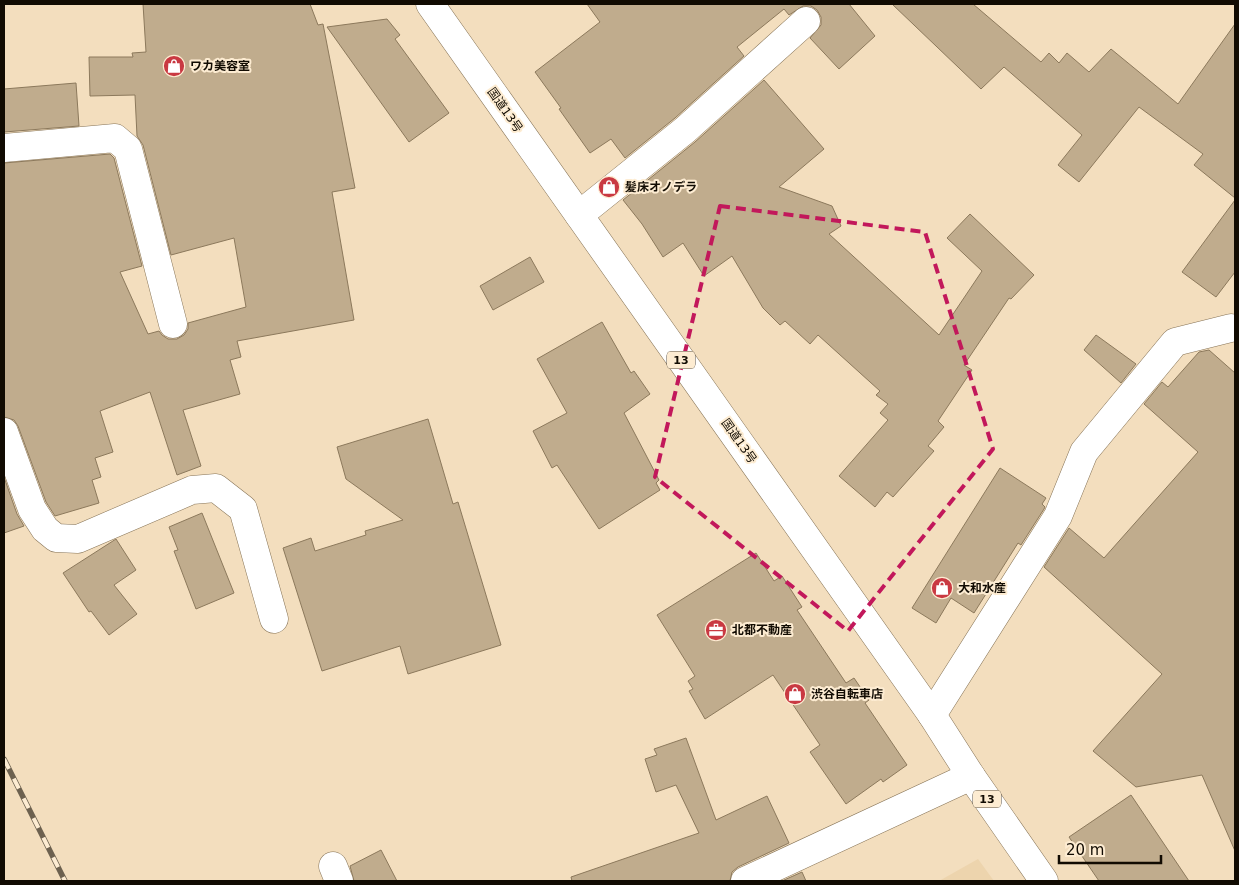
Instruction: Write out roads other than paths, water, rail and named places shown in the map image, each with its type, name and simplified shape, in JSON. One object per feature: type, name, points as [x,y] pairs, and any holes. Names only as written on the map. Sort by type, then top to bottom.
[{"type":"main road","name":"国道13号","points":[[430,4],[932,715],[971,776],[1044,881]]},
{"type":"main road","points":[[579,215],[684,130],[806,22]]},
{"type":"main road","points":[[4,148],[115,138],[128,149],[172,324]]},
{"type":"main road","points":[[932,715],[1058,516],[1084,452],[1175,342],[1234,328]]},
{"type":"main road","points":[[4,432],[32,509],[45,529],[56,538],[78,539],[192,490],[216,488],[231,498],[243,509],[274,619]]},
{"type":"main road","points":[[745,881],[971,776]]},
{"type":"railway","points":[[4,759],[65,881]]},
{"type":"place","name":"ワカ美容室","points":[[174,66]]},
{"type":"place","name":"髪床オノデラ","points":[[609,187]]},
{"type":"place","name":"大和水産","points":[[942,588]]},
{"type":"place","name":"北都不動産","points":[[716,630]]},
{"type":"place","name":"渋谷自転車店","points":[[795,694]]}]
